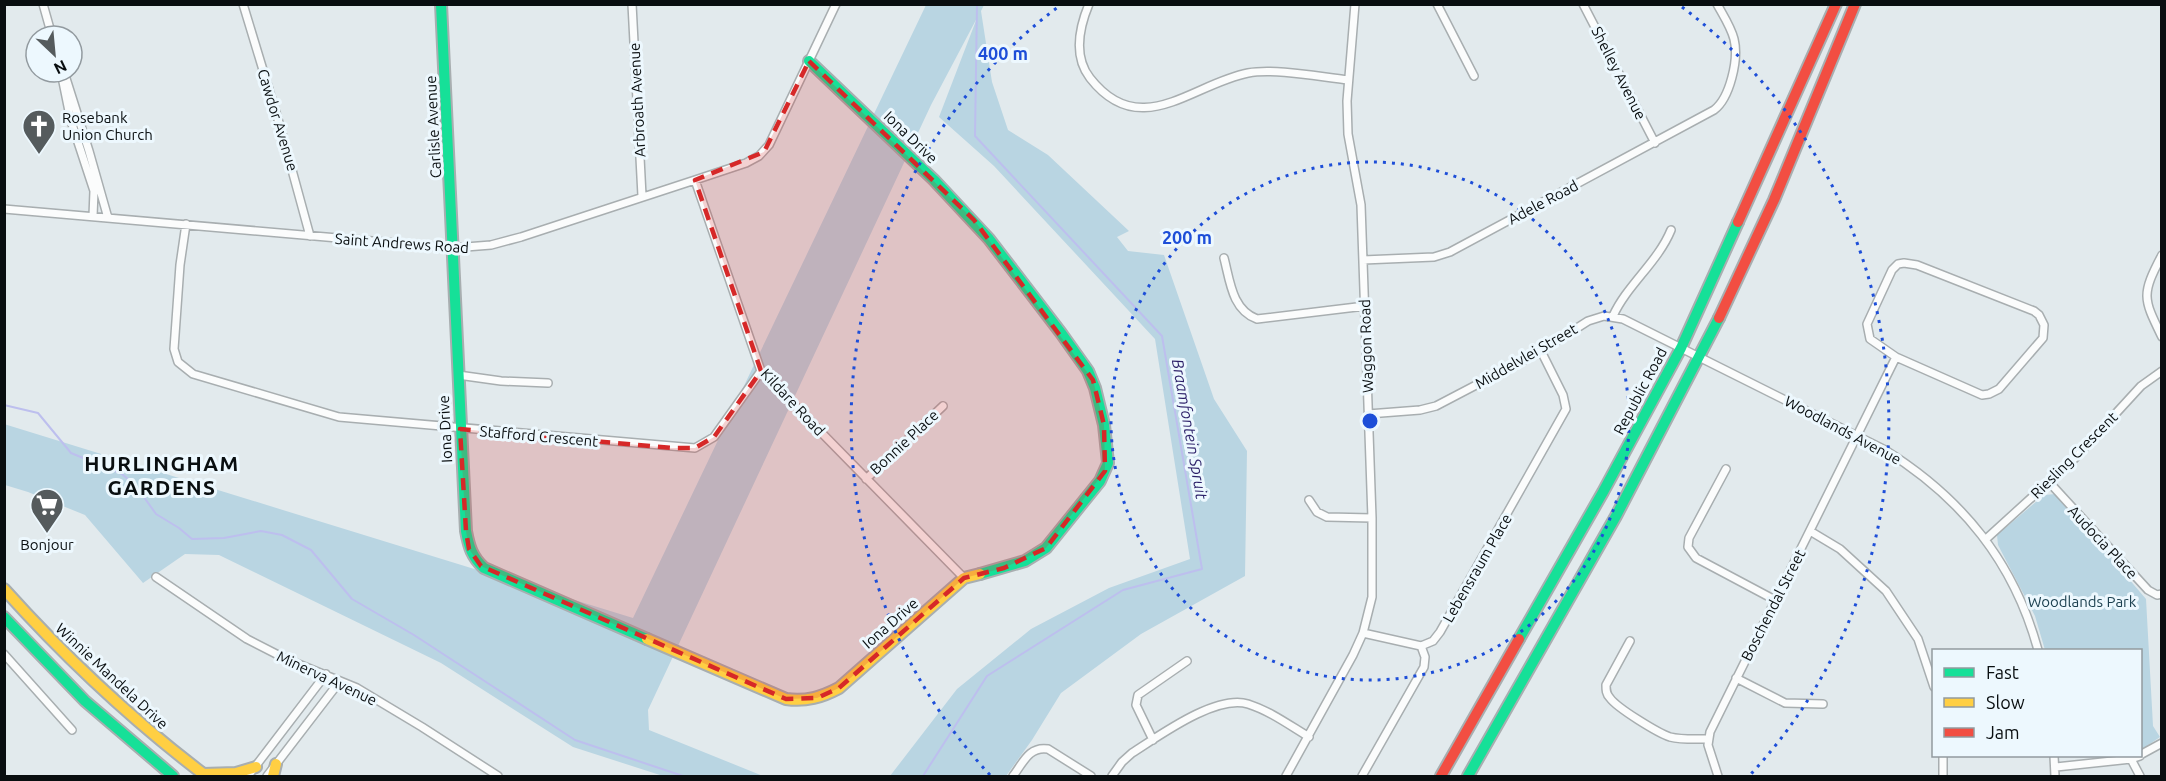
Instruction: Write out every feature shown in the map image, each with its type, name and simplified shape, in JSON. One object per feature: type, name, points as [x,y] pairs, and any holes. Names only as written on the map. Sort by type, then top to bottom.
[{"type":"main road","name":"Carlisle Avenue","points":[[441,4],[453,248]]},
{"type":"main road","name":"Republic Road","points":[[1441,777],[1603,492],[1681,348],[1836,4]]},
{"type":"main road","points":[[1468,777],[1615,515],[1700,357],[1791,158],[1855,4]]},
{"type":"main road","name":"Iona Drive","points":[[453,248],[466,531],[469,549],[481,566],[786,699],[796,701],[817,698],[839,688],[964,578],[1025,561],[1046,548],[1100,481],[1108,463],[1104,425],[1089,371],[1040,304],[974,220],[809,61]]},
{"type":"main road","name":"Winnie Mandela Drive","points":[[4,589],[119,708],[204,776]]},
{"type":"main road","points":[[4,617],[104,719],[173,777]]},
{"type":"main road","points":[[273,777],[276,764]]},
{"type":"main road","points":[[204,776],[236,773],[256,767]]},
{"type":"street","points":[[43,4],[49,24]]},
{"type":"street","name":"Cawdor Avenue","points":[[243,4],[310,236]]},
{"type":"street","name":"Arbroath Avenue","points":[[632,4],[642,196]]},
{"type":"street","name":"Saint Andrews Road","points":[[4,209],[453,248],[491,245],[746,163],[764,152],[836,4]]},
{"type":"street","points":[[1089,4],[1079,42],[1079,52],[1084,68],[1096,85],[1119,101],[1133,106],[1150,108],[1165,105],[1248,74],[1279,74],[1348,80]]},
{"type":"street","name":"Waggon Road","points":[[1286,777],[1363,633],[1372,597],[1372,518],[1363,260],[1360,205],[1348,134],[1347,101],[1355,4]]},
{"type":"street","points":[[1437,4],[1474,76]]},
{"type":"street","name":"Shelley Avenue","points":[[1583,4],[1654,142]]},
{"type":"street","name":"Adele Road","points":[[1363,260],[1434,258],[1450,252],[1714,110],[1726,95],[1735,50],[1733,36],[1717,4]]},
{"type":"street","points":[[65,84],[76,139],[94,191],[93,216]]},
{"type":"street","points":[[66,84],[85,137],[108,218]]},
{"type":"street","points":[[76,139],[85,137]]},
{"type":"street","name":"Kildare Road","points":[[695,180],[761,371],[964,578]]},
{"type":"street","name":"Stafford Crescent","points":[[186,224],[173,340],[175,354],[184,369],[193,374],[339,417],[695,448],[714,437],[761,371]]},
{"type":"street","points":[[1671,230],[1666,241],[1613,316],[1681,348]]},
{"type":"street","points":[[2162,255],[2150,278],[2146,299],[2162,337]]},
{"type":"street","points":[[1224,258],[1234,298],[1240,309],[1257,319],[1365,306]]},
{"type":"street","points":[[1898,264],[1917,265],[2034,311],[2044,325],[2043,338],[1999,389],[1989,394],[1982,394],[1896,357],[1872,342],[1868,335],[1867,324],[1892,270],[1898,264]]},
{"type":"street","name":"Middelvlei Street","points":[[1368,414],[1429,409],[1541,351],[1588,321],[1613,316]]},
{"type":"street","name":"Woodlands Avenue","points":[[1681,348],[1885,450],[1920,473],[1949,499],[1986,539],[2023,606],[2037,649]]},
{"type":"street","name":"Lebensraum Place","points":[[1421,646],[1430,644],[1440,632],[1566,409],[1563,395],[1541,351]]},
{"type":"street","name":"Boschendal Street","points":[[1708,739],[1736,678],[1896,357]]},
{"type":"street","name":"Riesling Crescent","points":[[1986,539],[2101,432],[2141,386],[2162,371]]},
{"type":"street","points":[[458,375],[501,381],[548,383]]},
{"type":"street","name":"Bonnie Place","points":[[866,479],[943,406]]},
{"type":"street","points":[[1726,469],[1689,538],[1688,547],[1696,558],[1775,600]]},
{"type":"street","name":"Audocia Place","points":[[2049,482],[2148,590],[2162,594]]},
{"type":"street","points":[[1309,500],[1317,512],[1327,517],[1372,518]]},
{"type":"street","points":[[1810,531],[1840,549],[1886,591],[1918,639],[1932,681]]},
{"type":"street","name":"Minerva Avenue","points":[[156,578],[247,639],[357,688],[413,721],[498,777]]},
{"type":"street","points":[[1362,777],[1424,667],[1425,657],[1421,646],[1363,633]]},
{"type":"street","points":[[1630,641],[1606,685],[1606,692],[1610,699],[1667,736],[1678,739],[1708,739],[1718,777]]},
{"type":"street","points":[[4,654],[72,730]]},
{"type":"street","points":[[1153,740],[1136,705],[1138,695],[1187,662]]},
{"type":"street","points":[[248,777],[326,674]]},
{"type":"street","points":[[1736,678],[1785,703],[1823,704]]},
{"type":"street","points":[[267,777],[340,681]]},
{"type":"street","points":[[1112,777],[1127,758],[1153,740],[1208,708],[1222,704],[1246,703],[1264,710],[1309,737]]},
{"type":"street","points":[[2142,754],[2162,743]]},
{"type":"street","points":[[1013,777],[1031,752],[1042,748],[1048,749],[1091,777]]},
{"type":"street","points":[[1943,757],[1943,777]]},
{"type":"street","points":[[2054,757],[2055,777]]},
{"type":"street","points":[[2055,767],[2136,757]]},
{"type":"street","points":[[2131,759],[2140,777]]},
{"type":"highlighted area","points":[[809,61],[974,220],[1093,380],[1104,425],[1105,471],[1046,548],[1004,568],[964,578],[839,688],[817,698],[786,699],[481,566],[469,549],[466,531],[460,429],[672,448],[695,448],[714,437],[761,371],[695,180],[764,152]]},
{"type":"green space","points":[[926,5],[984,5],[981,11],[992,82],[1008,130],[1048,155],[1129,231],[1117,237],[1128,251],[1164,255],[1214,399],[1247,451],[1245,576],[1141,634],[1061,693],[1006,776],[890,776],[957,689],[1031,629],[1109,588],[1190,559],[1155,339],[994,166],[939,117],[977,18],[931,105],[648,710],[649,730],[763,776],[663,776],[573,747],[441,663],[219,555],[185,554],[143,583],[85,515],[5,485],[4,424],[633,618]]},
{"type":"green space","name":"Woodlands Park","points":[[2056,494],[2146,599],[2153,726],[2160,737],[2142,749],[2142,649],[2045,649],[2035,616],[1998,545],[1997,535],[2044,495]]},
{"type":"waterway","name":"Braamfontein Spruit","points":[[923,776],[987,676],[1123,590],[1202,569],[1162,336],[975,136],[977,4]]},
{"type":"waterway","points":[[4,405],[38,413],[71,453],[122,474],[136,486],[156,514],[192,539],[224,538],[261,531],[282,535],[311,550],[352,599],[414,635],[575,740],[683,776]]},
{"type":"traffic: fast","points":[[441,4],[466,531],[470,547],[484,568],[647,639]]},
{"type":"traffic: fast","points":[[809,61],[934,180],[989,239],[1061,333],[1088,371],[1095,388],[1104,425],[1108,463],[1100,481],[1046,548],[1025,561],[980,574]]},
{"type":"traffic: fast","points":[[1519,639],[1603,492],[1681,348],[1738,222]]},
{"type":"traffic: fast","points":[[1468,776],[1616,516],[1719,318]]},
{"type":"traffic: fast","points":[[4,617],[85,701],[173,776]]},
{"type":"traffic: slow","points":[[647,639],[786,699],[814,698],[839,688],[964,578],[980,574]]},
{"type":"traffic: slow","points":[[4,589],[100,687],[206,776]]},
{"type":"traffic: slow","points":[[273,776],[276,764]]},
{"type":"traffic: slow","points":[[203,774],[236,773],[256,767]]},
{"type":"traffic: jam","points":[[1738,222],[1836,4]]},
{"type":"traffic: jam","points":[[1719,318],[1774,200],[1855,4]]},
{"type":"traffic: jam","points":[[1441,776],[1519,639]]},
{"type":"place","name":"Rosebank Union Church","points":[[39,155]]},
{"type":"place","name":"Bonjour","points":[[47,534]]},
{"type":"district","name":"HURLINGHAM GARDENS","points":[[162,475]]}]
